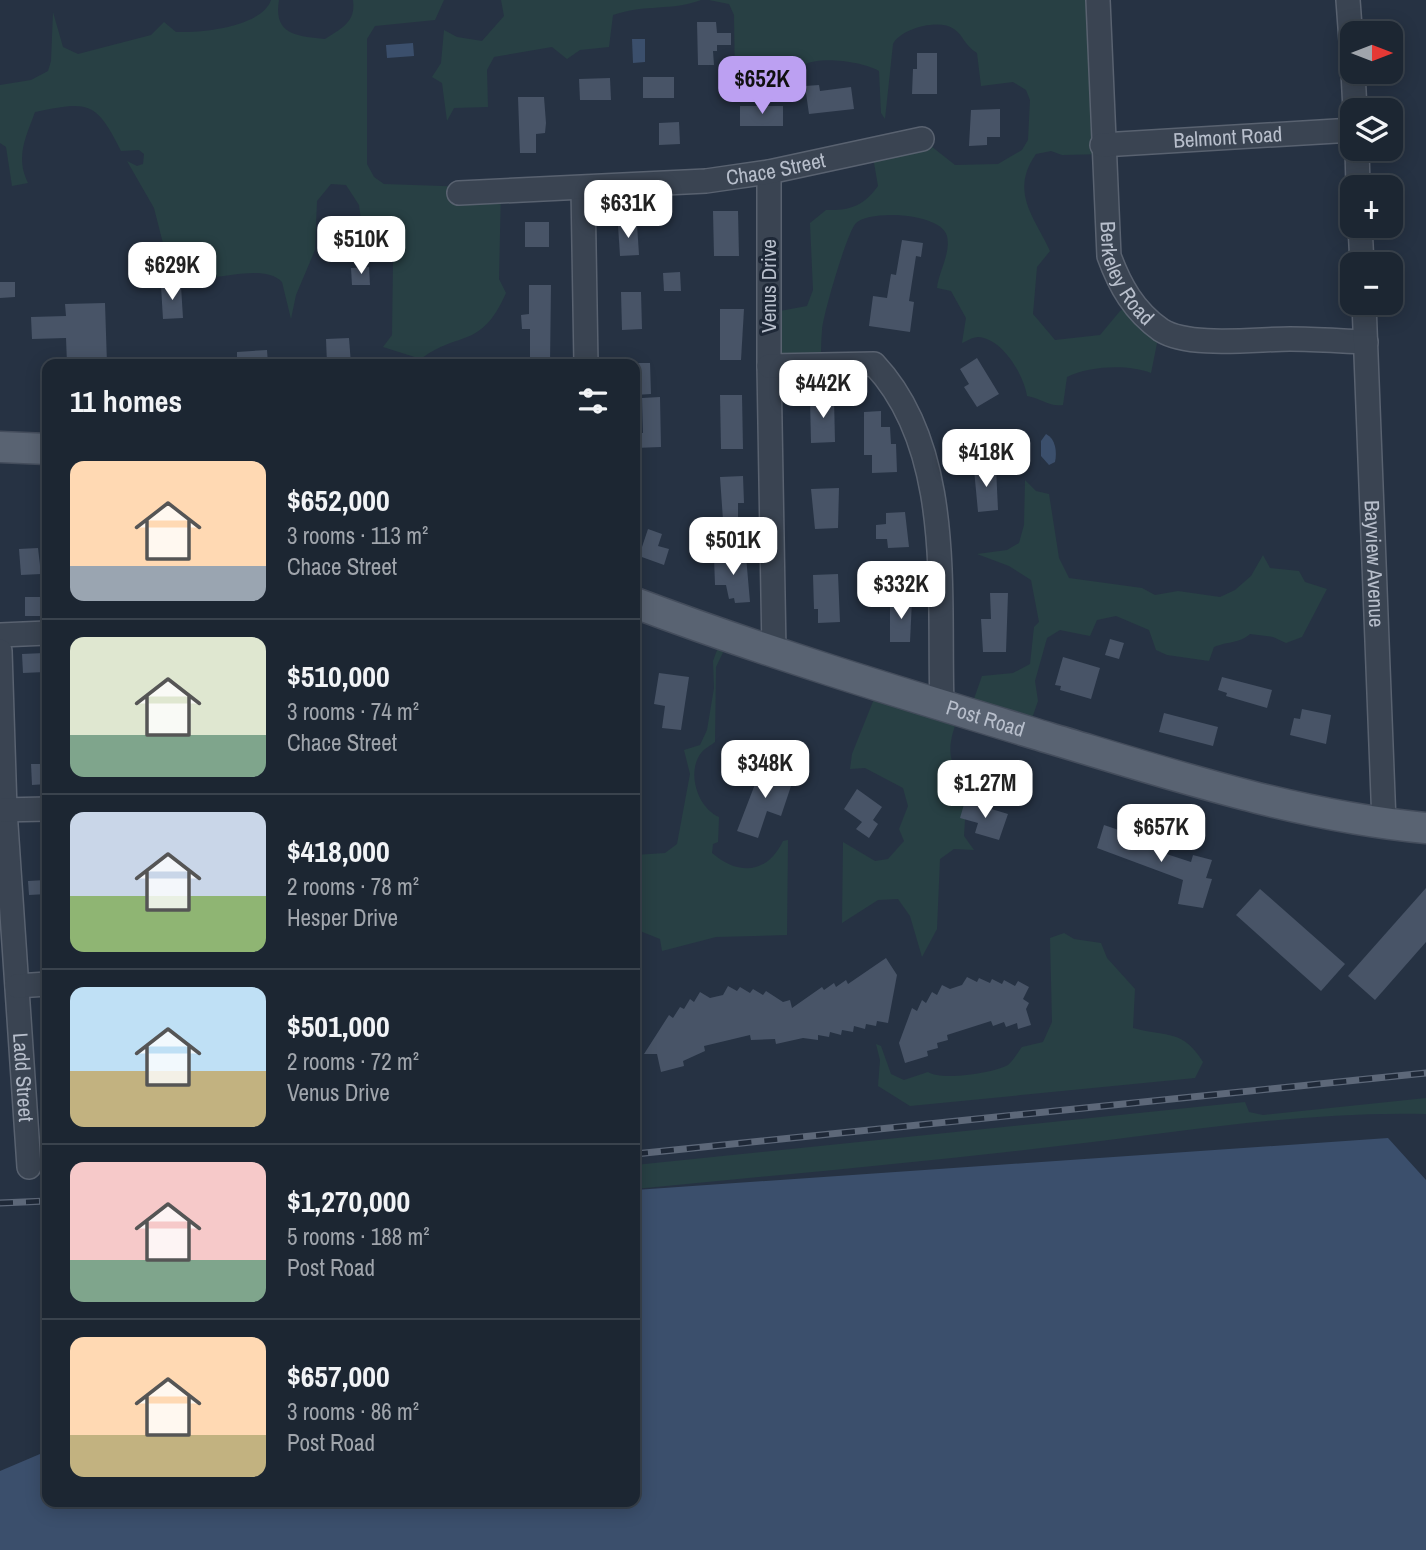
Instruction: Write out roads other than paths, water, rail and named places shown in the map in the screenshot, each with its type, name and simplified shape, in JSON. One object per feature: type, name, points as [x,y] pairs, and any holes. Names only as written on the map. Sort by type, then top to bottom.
[{"type":"main road","points":[[0,447],[42,449]]},
{"type":"main road","name":"Post Road","points":[[640,605],[774,652],[1207,785],[1384,823],[1426,828]]},
{"type":"street","name":"Berkeley Road","points":[[1098,0],[1102,145],[1109,256],[1120,288],[1139,310],[1163,331],[1210,342],[1291,339],[1366,342]]},
{"type":"street","points":[[1348,0],[1350,21]]},
{"type":"street","name":"Belmont Road","points":[[1102,145],[1340,131]]},
{"type":"street","name":"Chace Street","points":[[459,193],[706,181],[769,172],[922,139]]},
{"type":"street","name":"Venus Drive","points":[[769,172],[774,652]]},
{"type":"street","points":[[583,188],[586,359]]},
{"type":"street","name":"Bayview Avenue","points":[[1365,315],[1384,823]]},
{"type":"street","points":[[769,366],[874,364],[898,396],[926,455],[936,504],[942,705]]},
{"type":"street","points":[[0,635],[42,633]]},
{"type":"street","name":"Ladd Street","points":[[0,651],[2,810],[29,1167]]},
{"type":"street","points":[[2,810],[42,808]]},
{"type":"street","points":[[17,986],[42,984]]},
{"type":"water","points":[[632,39],[645,39],[645,62],[633,63]]},
{"type":"water","points":[[413,43],[414,56],[387,58],[386,45]]},
{"type":"water","points":[[1046,434],[1054,442],[1056,450],[1055,462],[1049,465],[1041,456],[1041,441]]},
{"type":"water","points":[[1388,1138],[1426,1180],[1426,1550],[0,1550],[0,1471],[42,1453],[42,1507],[640,1507],[640,1190]]},
{"type":"railway","points":[[640,1153],[1426,1073]]},
{"type":"railway","points":[[0,1203],[42,1201]]}]
